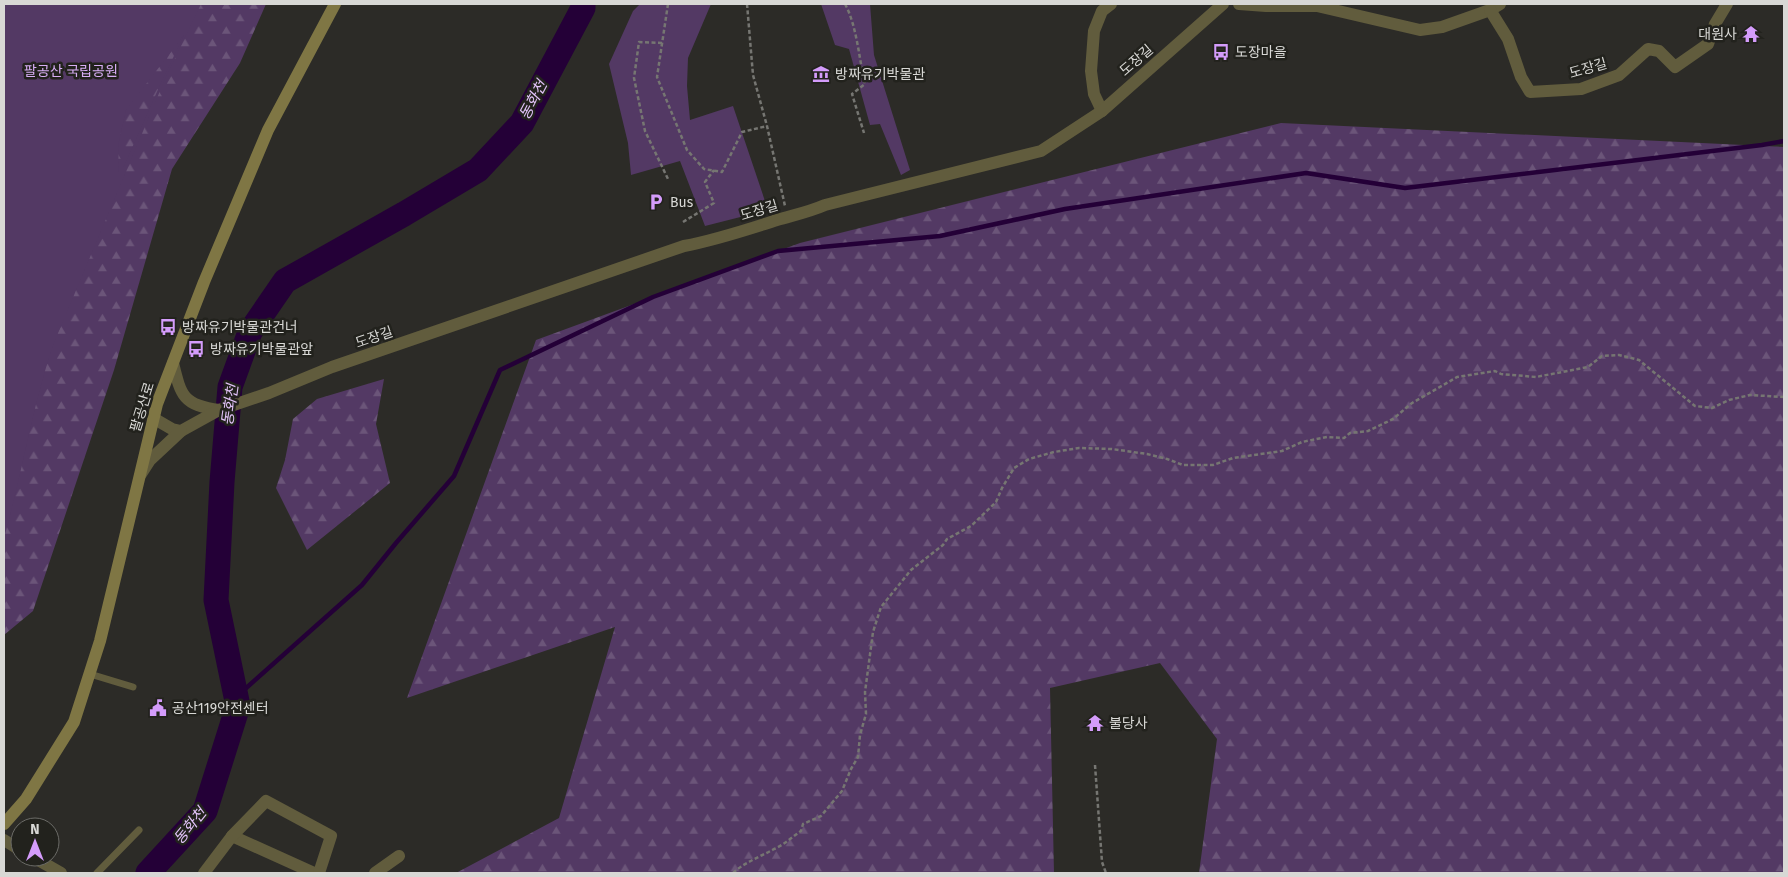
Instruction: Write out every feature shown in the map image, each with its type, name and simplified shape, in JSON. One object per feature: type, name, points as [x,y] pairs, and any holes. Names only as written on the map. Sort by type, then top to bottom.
[{"type":"main road","name":"팔공산로","points":[[4,824],[26,799],[74,722],[100,642],[153,418],[204,282],[268,130],[335,4]]},
{"type":"street","points":[[1102,111],[1094,94],[1091,71],[1094,32],[1102,10],[1111,4]]},
{"type":"street","name":"도장길","points":[[138,480],[150,460],[186,428],[219,410],[269,393],[332,367],[684,246],[710,241],[787,217],[808,213],[825,205],[1040,151],[1102,111],[1223,4]]},
{"type":"street","name":"도장길","points":[[1239,4],[1317,6],[1420,30],[1442,27],[1495,7],[1520,77],[1530,92],[1581,89],[1619,75],[1648,49],[1659,51],[1675,67],[1708,44],[1715,24],[1726,4]]},
{"type":"street","points":[[173,363],[178,384],[185,397],[193,405],[219,410]]},
{"type":"street","points":[[153,418],[172,430],[186,428]]},
{"type":"street","points":[[204,873],[232,836],[266,802],[331,836],[319,873]]},
{"type":"street","points":[[232,836],[314,873]]},
{"type":"street","points":[[375,873],[399,856]]},
{"type":"lane","points":[[90,674],[133,687]]},
{"type":"lane","points":[[97,873],[139,830]]},
{"type":"path","points":[[668,4],[657,77],[687,150],[704,169],[722,172],[742,132],[767,126]]},
{"type":"path","points":[[747,4],[753,75],[767,126],[787,217]]},
{"type":"path","points":[[845,4],[852,17],[865,84],[852,94],[864,133]]},
{"type":"path","points":[[662,43],[639,42],[634,78],[645,131],[668,179]]},
{"type":"path","points":[[683,222],[714,203],[705,182],[714,170]]},
{"type":"path","points":[[733,873],[752,859],[777,848],[801,831],[803,824],[821,816],[842,791],[858,757],[860,735],[866,714],[865,692],[873,632],[882,607],[911,570],[943,545],[947,539],[971,526],[996,502],[1014,468],[1028,459],[1079,448],[1147,454],[1183,465],[1213,465],[1233,458],[1282,451],[1302,442],[1327,437],[1344,438],[1350,433],[1368,431],[1393,419],[1412,403],[1457,377],[1495,371],[1502,374],[1536,377],[1588,367],[1602,356],[1619,355],[1639,360],[1695,406],[1712,408],[1729,400],[1750,395],[1784,397]]},
{"type":"path","points":[[1094,765],[1102,862],[1106,873]]},
{"type":"green space","points":[[4,4],[266,4],[240,63],[172,169],[114,370],[33,611],[4,635]]},
{"type":"green space","name":"팔공산 국립공원","points":[[4,4],[201,4],[165,79],[53,345],[39,393],[4,538]],"holes":[[[184,35],[124,166],[118,172],[119,141],[126,110]]]},
{"type":"green space","points":[[640,4],[711,4],[688,58],[687,86],[690,120],[733,106],[768,210],[705,226],[680,161],[631,175],[628,143],[609,64],[633,11]]},
{"type":"green space","points":[[821,4],[870,4],[874,55],[910,170],[901,175],[880,124],[870,125],[849,49],[835,45]]},
{"type":"green space","points":[[1281,123],[1784,147],[1784,873],[1199,873],[1217,739],[1160,663],[1050,688],[1054,873],[456,873],[559,818],[615,627],[407,698],[536,340],[800,243]]},
{"type":"green space","points":[[384,379],[376,424],[390,483],[307,550],[276,488],[285,460],[293,419],[317,399]]},
{"type":"waterway","name":"동화천","points":[[148,873],[205,811],[238,706],[216,600],[222,482],[230,387],[250,332],[285,281],[478,170],[522,123],[583,8],[583,4]]},
{"type":"waterway","points":[[236,697],[362,585],[454,476],[500,370],[653,297],[778,251],[940,236],[1065,209],[1306,173],[1405,188],[1784,141]]},
{"type":"place","name":"대원사","points":[[1751,34]]},
{"type":"place","name":"도장마을","points":[[1221,52]]},
{"type":"place","name":"방짜유기박물관","points":[[821,74]]},
{"type":"place","name":"Bus","points":[[656,202]]},
{"type":"place","name":"방짜유기박물관건너","points":[[168,327]]},
{"type":"place","name":"방짜유기박물관앞","points":[[196,349]]},
{"type":"place","name":"공산119안전센터","points":[[158,708]]},
{"type":"place","name":"불당사","points":[[1095,723]]}]
